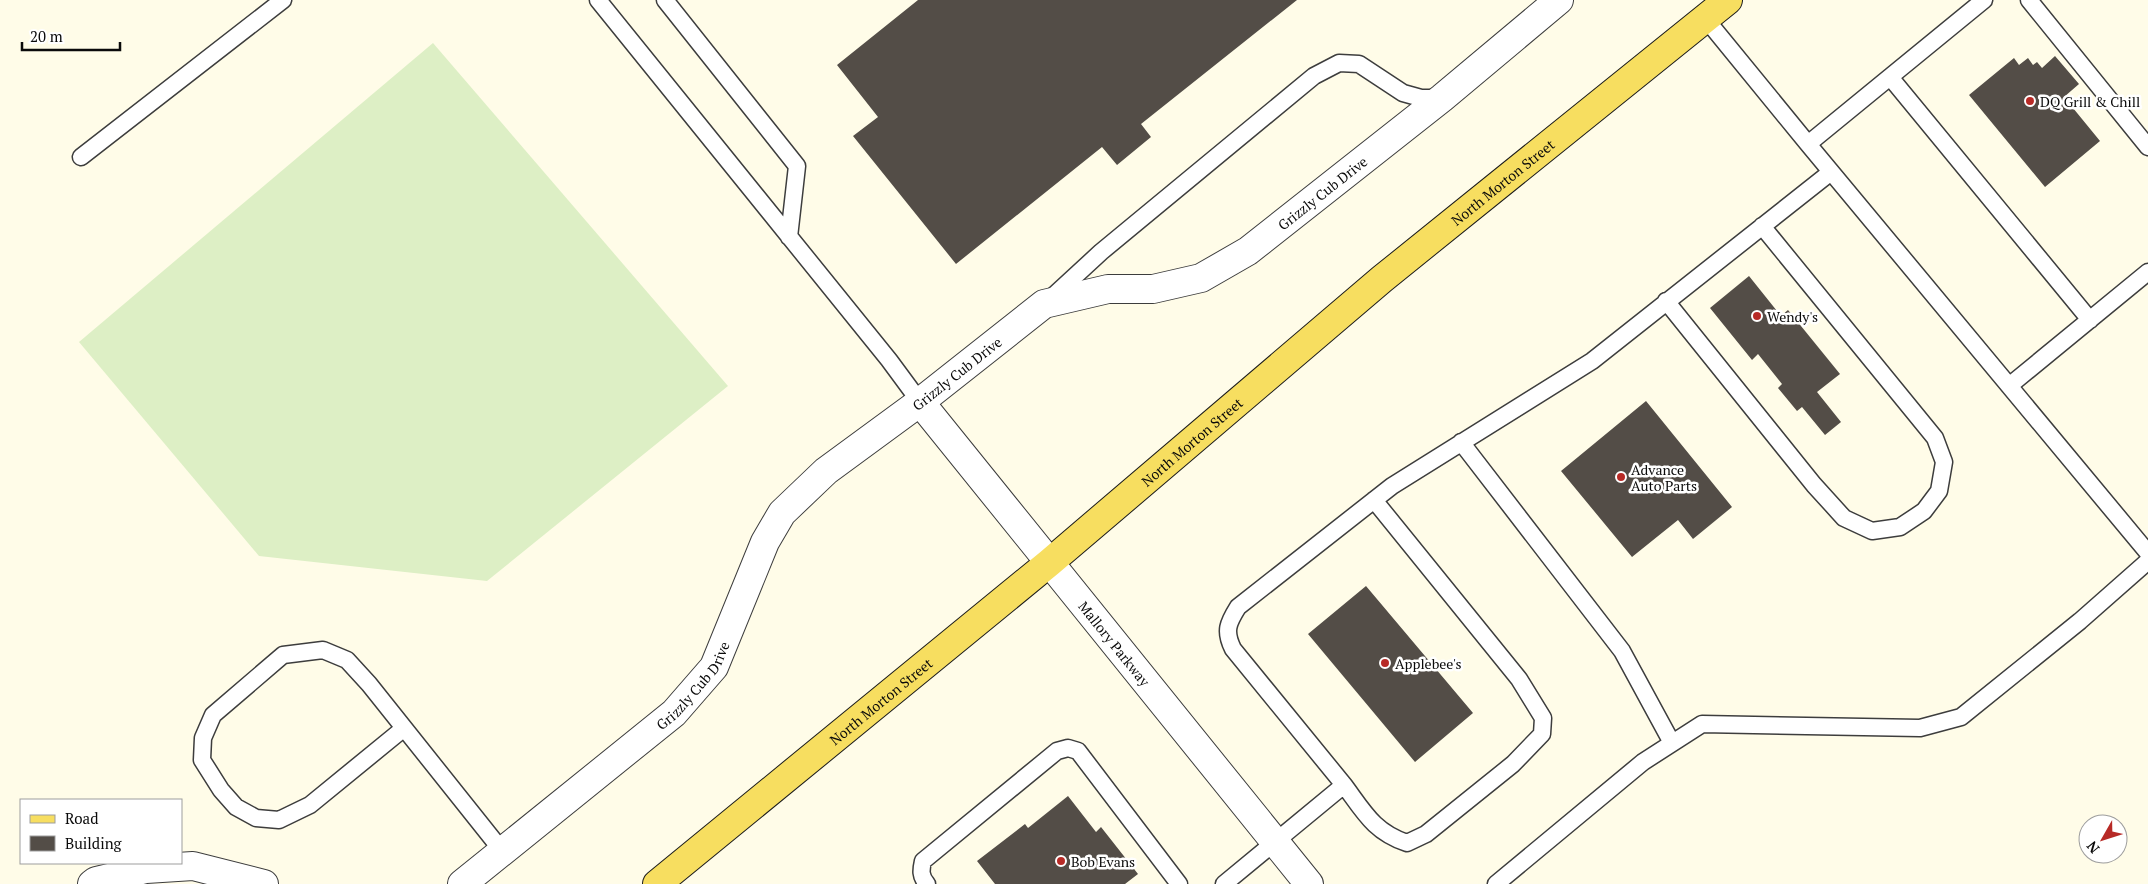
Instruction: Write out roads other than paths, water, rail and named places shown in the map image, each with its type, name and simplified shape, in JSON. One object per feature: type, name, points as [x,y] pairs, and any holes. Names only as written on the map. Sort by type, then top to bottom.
[{"type":"main road","name":"North Morton Street","points":[[657,884],[1049,562],[1382,279],[1728,0]]},
{"type":"street","name":"Grizzly Cub Drive","points":[[462,884],[674,713],[714,668],[765,542],[782,513],[826,471],[920,402],[1044,304],[1108,289],[1153,289],[1201,278],[1248,251],[1442,98],[1559,0]]},
{"type":"street","name":"Mallory Parkway","points":[[920,402],[1310,884]]},
{"type":"street","points":[[92,884],[96,881],[146,869],[193,866],[264,884]]},
{"type":"lane","points":[[81,157],[283,0]]},
{"type":"lane","points":[[598,0],[889,360],[920,402]]},
{"type":"lane","points":[[666,0],[797,166],[789,236]]},
{"type":"lane","points":[[1808,144],[1984,0]]},
{"type":"lane","points":[[2029,0],[2148,147]]},
{"type":"lane","points":[[1706,18],[1831,172],[2148,553]]},
{"type":"lane","points":[[1044,304],[1101,252],[1314,76],[1338,64],[1359,64],[1403,93],[1421,98],[1442,98]]},
{"type":"lane","points":[[1890,77],[2090,320]]},
{"type":"lane","points":[[1374,500],[1519,680],[1543,718],[1542,734],[1513,764],[1426,834],[1407,843],[1390,837],[1372,824],[1344,785],[1233,649],[1228,637],[1229,621],[1238,607],[1374,500],[1423,465],[1592,361],[1666,300],[1831,172]]},
{"type":"lane","points":[[1666,300],[1808,477],[1844,518],[1872,531],[1900,527],[1924,511],[1939,491],[1944,462],[1935,438],[1762,226]]},
{"type":"lane","points":[[2009,386],[2148,272]]},
{"type":"lane","points":[[1461,442],[1622,651],[1672,743]]},
{"type":"lane","points":[[1496,884],[1643,762],[1702,724],[1920,728],[1961,717],[2080,621],[2148,560]]},
{"type":"lane","points":[[403,729],[310,805],[279,820],[256,818],[236,807],[221,790],[202,760],[203,738],[213,715],[284,655],[323,650],[347,660],[504,852]]},
{"type":"lane","points":[[927,884],[923,879],[921,870],[923,861],[1057,751],[1068,748],[1078,751],[1179,884]]},
{"type":"lane","points":[[1224,884],[1344,785]]},
{"type":"place","name":"DQ Grill & Chill","points":[[2030,101]]},
{"type":"place","name":"Wendy's","points":[[1757,316]]},
{"type":"place","name":"Advance Auto Parts","points":[[1621,477]]},
{"type":"place","name":"Applebee's","points":[[1385,663]]},
{"type":"place","name":"Bob Evans","points":[[1061,861]]}]
